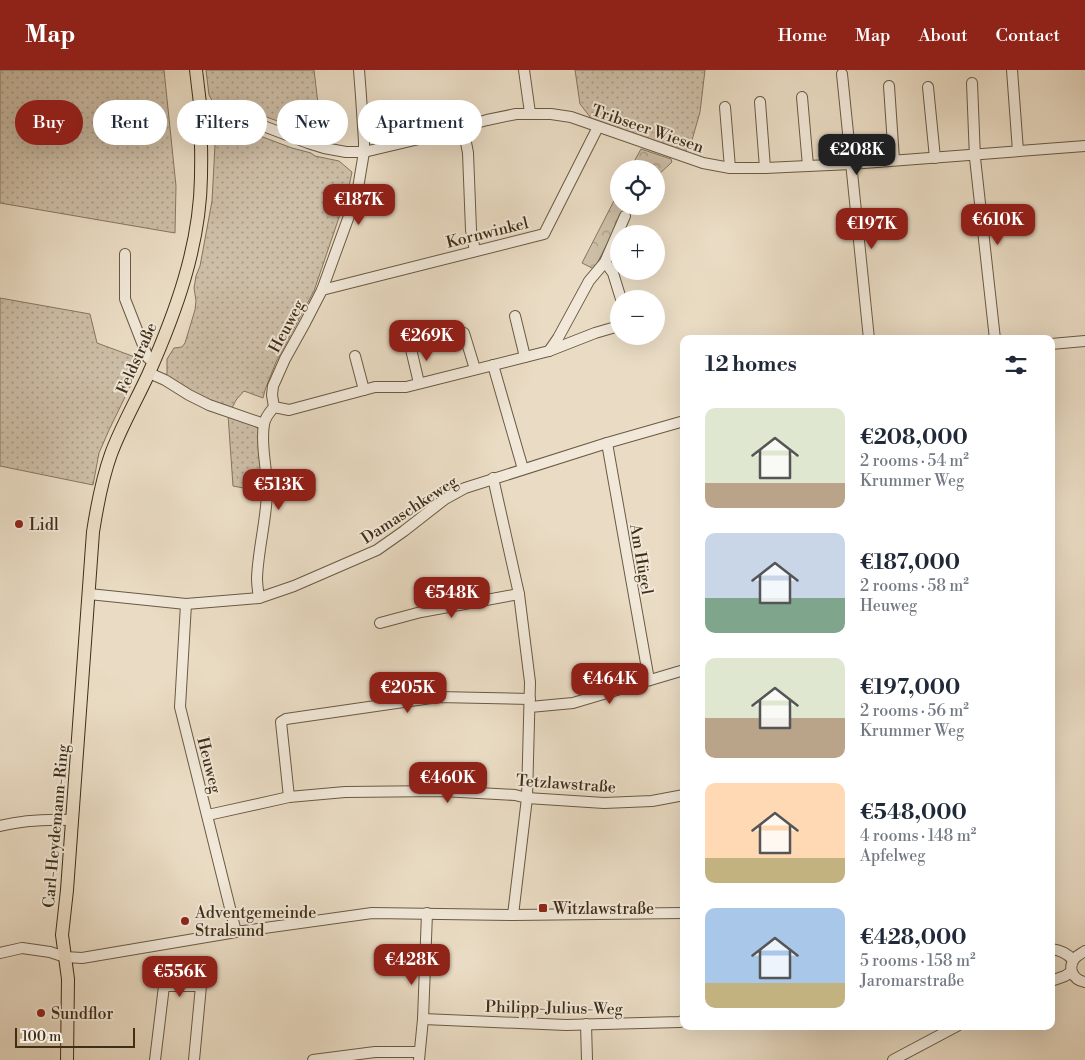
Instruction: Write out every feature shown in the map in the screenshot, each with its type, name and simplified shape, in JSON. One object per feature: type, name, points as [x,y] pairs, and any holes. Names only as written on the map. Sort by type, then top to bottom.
[{"type":"main road","name":"Feldstraße","points":[[196,70],[200,100]]},
{"type":"main road","name":"Feldstraße","points":[[89,594],[93,532],[104,479],[112,454],[151,367],[186,273],[196,232],[201,196],[201,145]]},
{"type":"main road","name":"Carl-Heydemann-Ring","points":[[67,1060],[68,979],[62,935],[68,890],[89,594]]},
{"type":"street","name":"Heuweg","points":[[264,424],[268,414],[274,407],[273,386],[322,290],[357,194],[364,152],[362,96],[358,70]]},
{"type":"street","points":[[524,70],[530,114]]},
{"type":"street","points":[[1012,70],[1018,151]]},
{"type":"street","points":[[842,74],[869,335]]},
{"type":"street","points":[[972,83],[975,154],[995,335]]},
{"type":"street","points":[[890,86],[894,160]]},
{"type":"street","points":[[928,87],[935,158]]},
{"type":"street","points":[[802,97],[808,166]]},
{"type":"street","points":[[760,102],[765,168]]},
{"type":"street","points":[[725,107],[730,168]]},
{"type":"street","name":"Tribseer Wiesen","points":[[482,122],[516,114],[551,114],[571,118],[703,163],[730,168],[851,164],[1085,146]]},
{"type":"street","name":"Kornwinkel","points":[[322,290],[544,234],[598,127]]},
{"type":"street","name":"Tribseer Wiesen","points":[[267,128],[324,148],[346,152],[364,152],[394,145]]},
{"type":"street","points":[[466,145],[471,230],[475,251]]},
{"type":"street","points":[[549,351],[589,281],[604,262],[626,216]]},
{"type":"street","points":[[125,254],[125,299],[151,367],[165,380],[189,395],[209,405],[264,424],[267,506],[256,580],[259,598]]},
{"type":"street","points":[[604,262],[613,273],[618,290]]},
{"type":"street","points":[[515,316],[525,357]]},
{"type":"street","points":[[274,407],[289,410],[375,387],[406,387],[549,351],[610,329]]},
{"type":"street","points":[[464,333],[475,370]]},
{"type":"street","points":[[1055,344],[1085,341]]},
{"type":"street","points":[[410,346],[419,383]]},
{"type":"street","points":[[355,356],[364,390]]},
{"type":"street","points":[[493,365],[523,469]]},
{"type":"street","name":"Damaschkeweg","points":[[89,594],[186,604],[259,598],[294,586],[377,550],[445,499],[465,488],[680,422]]},
{"type":"street","name":"Am Hügel","points":[[607,443],[649,680]]},
{"type":"street","points":[[493,478],[519,594],[530,682],[527,798],[513,915]]},
{"type":"street","points":[[380,623],[421,612],[519,594]]},
{"type":"street","name":"Heuweg","points":[[186,604],[180,707],[236,932]]},
{"type":"street","points":[[289,797],[281,722],[286,719],[438,697],[530,703],[573,703],[680,671]]},
{"type":"street","name":"Tetzlawstraße","points":[[208,815],[289,797],[345,792],[442,791],[604,803],[652,801],[680,796]]},
{"type":"street","points":[[0,826],[48,819],[72,820]]},
{"type":"street","points":[[0,953],[22,948],[50,952],[65,957],[82,958],[236,932],[372,913],[513,915],[680,913]]},
{"type":"street","points":[[313,1060],[375,1052],[419,1056],[423,1019],[427,913]]},
{"type":"street","points":[[1055,950],[1067,954],[1073,960]]},
{"type":"street","points":[[1085,951],[1076,956],[1071,968],[1071,972],[1078,980],[1085,982]]},
{"type":"street","points":[[1055,980],[1071,972]]},
{"type":"street","points":[[156,1060],[164,986],[201,986],[194,1060]]},
{"type":"street","name":"Philipp-Julius-Weg","points":[[423,1019],[566,1025],[680,1022]]},
{"type":"street","points":[[586,1024],[587,1060]]},
{"type":"street","points":[[893,1060],[949,1030]]},
{"type":"green space","points":[[0,70],[164,70],[176,186],[175,233],[0,203]]},
{"type":"green space","points":[[206,70],[314,70],[318,100],[277,100],[277,121],[267,117],[267,100],[212,100],[209,95]]},
{"type":"green space","points":[[575,70],[705,70],[700,112],[692,140],[683,156],[598,127],[580,104]]},
{"type":"green space","points":[[267,139],[277,142],[277,145],[284,145],[315,156],[339,161],[352,172],[348,191],[314,291],[276,362],[263,398],[244,391],[236,400],[231,410],[187,391],[166,378],[167,359],[174,348],[182,347],[185,343],[195,310],[194,288],[212,201],[215,145],[267,145]]},
{"type":"green space","points":[[641,149],[671,159],[672,162],[665,169],[665,160],[635,160]]},
{"type":"green space","points":[[610,209],[610,215],[622,215],[617,225],[610,225],[610,238],[594,269],[582,263]]},
{"type":"green space","points":[[0,298],[90,314],[97,343],[143,360],[99,453],[93,485],[0,466]]},
{"type":"green space","points":[[228,415],[257,425],[260,428],[264,492],[233,486]]},
{"type":"place","name":"Lidl","points":[[19,524]]},
{"type":"place","name":"Witzlawstraße","points":[[543,908]]},
{"type":"place","name":"Adventgemeinde Stralsund","points":[[185,921]]},
{"type":"place","name":"Sundflor","points":[[41,1013]]}]
